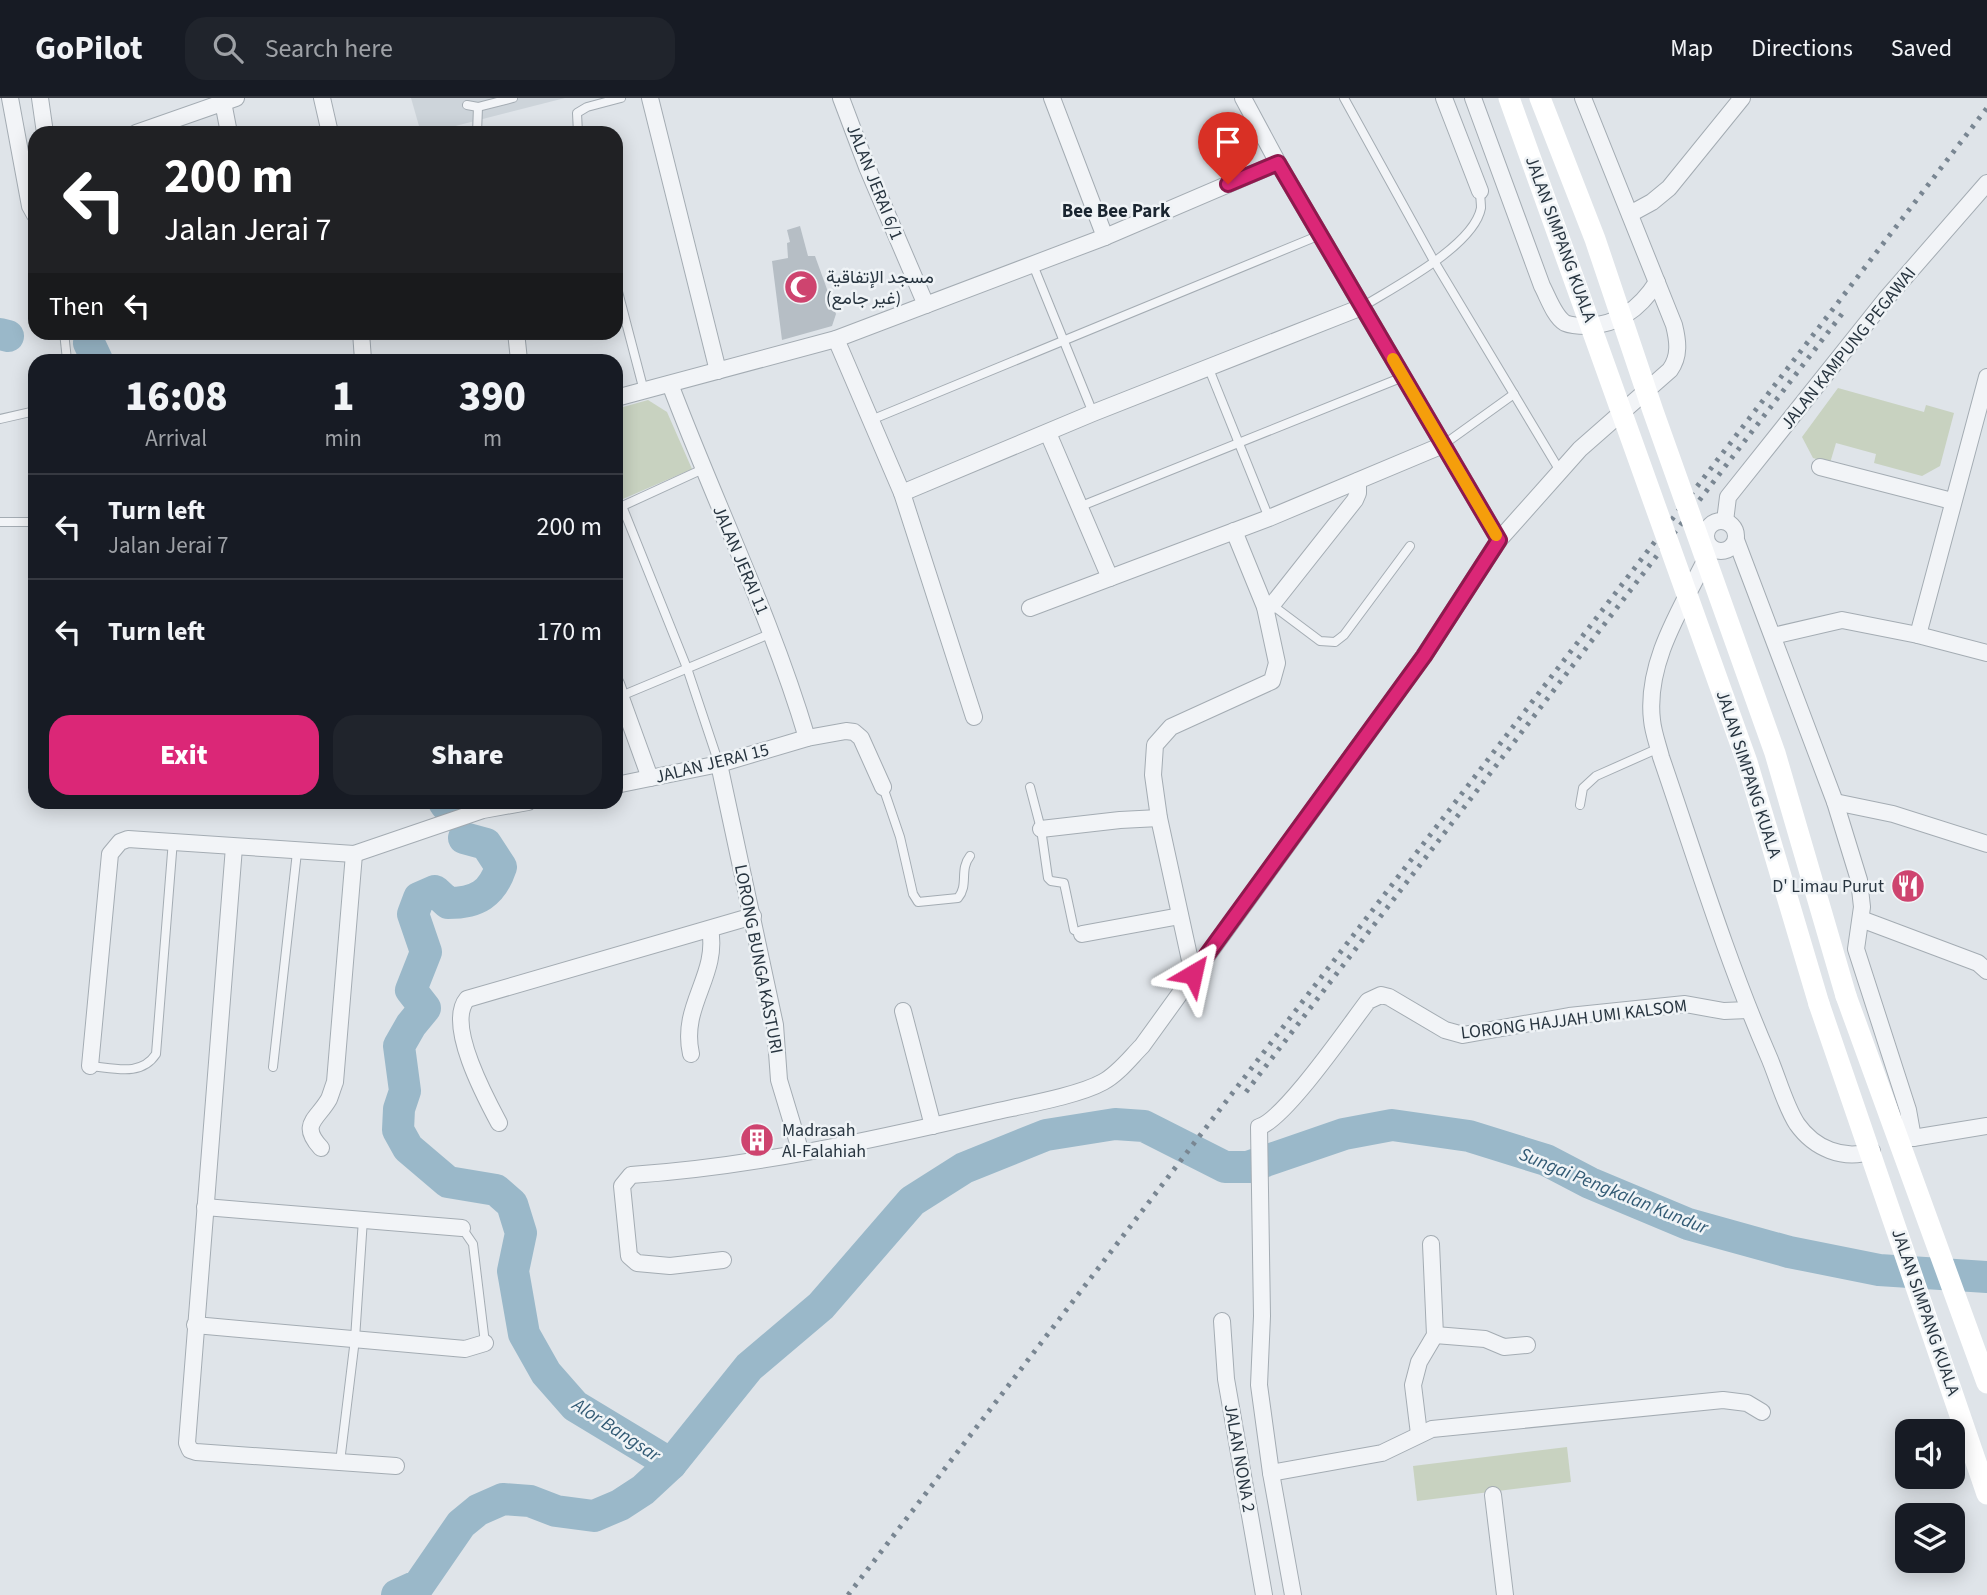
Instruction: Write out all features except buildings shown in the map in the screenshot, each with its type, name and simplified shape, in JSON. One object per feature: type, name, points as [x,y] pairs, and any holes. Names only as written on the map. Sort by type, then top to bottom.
[{"type":"main road","name":"JALAN SIMPANG KUALA","points":[[1509,98],[1747,762],[1819,1004],[1872,1151],[1987,1494]]},
{"type":"main road","name":"JALAN SIMPANG KUALA","points":[[1540,98],[1595,239],[1653,411],[1775,753],[1846,996],[1907,1145],[1934,1240],[1987,1383]]},
{"type":"street","points":[[40,98],[45,126]]},
{"type":"street","points":[[322,98],[328,126]]},
{"type":"street","points":[[650,98],[718,371]]},
{"type":"street","name":"JALAN JERAI 6/1","points":[[841,98],[867,167],[926,305]]},
{"type":"street","points":[[1052,98],[1105,237]]},
{"type":"street","points":[[1243,98],[1278,163],[1499,540]]},
{"type":"street","points":[[1444,98],[1480,191]]},
{"type":"street","points":[[1473,98],[1542,286],[1556,313],[1565,323],[1577,326],[1605,325],[1626,316],[1648,296],[1657,282]]},
{"type":"street","points":[[723,1259],[670,1266],[636,1264],[629,1256],[622,1186],[626,1179],[631,1175],[801,1153],[1035,1102],[1102,1083],[1142,1046],[1424,656],[1499,540],[1580,449],[1637,401],[1675,364],[1678,341],[1583,98]]},
{"type":"street","points":[[1630,214],[1652,202],[1669,188],[1742,98]]},
{"type":"street","points":[[11,99],[28,195]]},
{"type":"street","points":[[156,126],[230,100],[229,126]]},
{"type":"street","points":[[623,396],[836,340],[1105,237],[1278,163]]},
{"type":"street","name":"JALAN KAMPUNG PEGAWAI","points":[[1725,521],[1728,497],[1885,300],[1987,183]]},
{"type":"street","points":[[902,493],[1362,307]]},
{"type":"street","points":[[836,340],[902,493],[974,717]]},
{"type":"street","points":[[1918,635],[1987,377]]},
{"type":"street","name":"JALAN JERAI 11","points":[[670,384],[772,633],[807,738]]},
{"type":"street","points":[[1048,433],[1110,578]]},
{"type":"street","points":[[1030,608],[1269,518],[1443,445]]},
{"type":"street","points":[[1820,467],[1952,501]]},
{"type":"street","points":[[1269,606],[1355,500],[1358,481]]},
{"type":"street","points":[[1736,540],[1723,551],[1712,548],[1706,538],[1706,532],[1714,523],[1725,521],[1734,528],[1736,540],[1835,802],[1859,880],[1859,961],[1908,1110],[1907,1145],[1987,1126]]},
{"type":"street","points":[[1193,974],[1159,818],[1153,775],[1155,745],[1171,727],[1272,681],[1277,663],[1269,606],[1234,531]]},
{"type":"street","points":[[1712,548],[1662,651],[1653,695],[1652,720],[1659,748],[1748,1010],[1796,1123],[1813,1141],[1830,1150],[1851,1155],[1872,1151]]},
{"type":"street","points":[[1773,636],[1842,620],[1918,635],[1987,653]]},
{"type":"street","points":[[623,709],[650,778]]},
{"type":"street","name":"JALAN JERAI 15","points":[[623,784],[719,764],[807,738],[846,731],[854,732],[867,747],[883,787]]},
{"type":"street","name":"LORONG BUNGA KASTURI","points":[[719,764],[775,1025],[779,1080],[801,1153]]},
{"type":"street","points":[[1835,802],[1894,814],[1987,844]]},
{"type":"street","points":[[90,1066],[110,854],[120,842],[128,839],[173,840],[297,852],[354,854],[473,809]]},
{"type":"street","points":[[1041,829],[1159,818]]},
{"type":"street","points":[[234,847],[187,1443],[190,1450],[396,1466]]},
{"type":"street","points":[[321,1148],[313,1139],[310,1129],[312,1120],[328,1099],[335,1082],[354,854]]},
{"type":"street","points":[[499,1123],[473,1066],[461,1028],[462,1006],[467,999],[753,916]]},
{"type":"street","points":[[1082,934],[1180,916]]},
{"type":"street","points":[[1861,919],[1978,963],[1987,971]]},
{"type":"street","points":[[691,1054],[688,1038],[690,1015],[713,954],[710,929]]},
{"type":"street","name":"LORONG HAJJAH UMI KALSOM","points":[[1271,1473],[1259,1385],[1259,1134],[1297,1092],[1368,1001],[1381,995],[1389,997],[1445,1030],[1463,1035],[1569,1016],[1685,1004],[1724,1011],[1748,1010]]},
{"type":"street","points":[[903,1011],[933,1126]]},
{"type":"street","points":[[205,1207],[462,1228]]},
{"type":"street","points":[[1419,1434],[1413,1398],[1414,1375],[1435,1335],[1431,1244]]},
{"type":"street","name":"JALAN NONA 2","points":[[1222,1321],[1226,1379],[1264,1595]]},
{"type":"street","points":[[195,1325],[465,1349],[485,1343]]},
{"type":"street","points":[[1435,1335],[1485,1339],[1504,1347],[1527,1345]]},
{"type":"street","points":[[1293,1595],[1271,1473],[1382,1453],[1432,1429],[1723,1400],[1747,1403],[1762,1412]]},
{"type":"street","points":[[1493,1495],[1505,1595]]},
{"type":"lane","points":[[467,105],[478,107],[513,98]]},
{"type":"lane","points":[[578,126],[577,113],[587,107],[621,98]]},
{"type":"lane","points":[[1344,98],[1434,261],[1561,472]]},
{"type":"lane","points":[[477,126],[478,107]]},
{"type":"lane","points":[[1362,307],[1434,261],[1467,233],[1476,221],[1481,207],[1480,191]]},
{"type":"lane","points":[[871,420],[1320,235]]},
{"type":"lane","points":[[1033,265],[1093,414]]},
{"type":"lane","points":[[623,311],[644,391]]},
{"type":"lane","points":[[1209,369],[1269,518]]},
{"type":"lane","points":[[1079,507],[1403,377]]},
{"type":"lane","points":[[1443,445],[1514,394]]},
{"type":"lane","points":[[0,419],[28,413]]},
{"type":"lane","points":[[623,506],[703,469]]},
{"type":"lane","points":[[623,517],[687,668],[719,764]]},
{"type":"lane","points":[[0,522],[28,522]]},
{"type":"lane","points":[[1269,606],[1320,641],[1335,642],[1410,546]]},
{"type":"lane","points":[[623,700],[687,668],[772,633]]},
{"type":"lane","points":[[1580,805],[1583,788],[1596,776],[1659,748]]},
{"type":"lane","points":[[883,787],[900,838],[913,894],[918,902],[958,898],[964,891],[964,865],[970,856]]},
{"type":"lane","points":[[1030,787],[1041,829],[1048,878],[1064,883],[1074,930],[1082,934]]},
{"type":"lane","points":[[90,1066],[137,1069],[149,1064],[156,1054],[173,840]]},
{"type":"lane","points":[[273,1067],[297,852]]},
{"type":"lane","points":[[340,1462],[355,1339],[363,1219]]},
{"type":"lane","points":[[462,1228],[472,1244],[485,1343]]},
{"type":"shaded area","points":[[411,98],[565,98],[455,126],[419,126]]},
{"type":"green space","points":[[1838,388],[1924,412],[1926,405],[1954,413],[1940,466],[1922,476],[1874,463],[1876,454],[1836,443],[1830,463],[1813,458],[1802,437]]},
{"type":"green space","points":[[648,400],[667,412],[692,469],[623,499],[623,407]]},
{"type":"green space","points":[[1567,1447],[1571,1482],[1417,1501],[1413,1466]]},
{"type":"waterway","name":"Alor Bangsar","points":[[0,334],[8,336]]},
{"type":"waterway","name":"Alor Bangsar","points":[[89,343],[94,354]]},
{"type":"waterway","name":"Alor Bangsar","points":[[464,838],[486,844],[501,867],[493,884],[475,899],[448,903],[435,891],[419,898],[413,914],[426,952],[411,990],[425,1008],[399,1046],[405,1091],[399,1109],[398,1130],[408,1148],[448,1182],[496,1190],[512,1204],[521,1233],[513,1271],[524,1334],[546,1373],[575,1406],[671,1464]]},
{"type":"waterway","name":"Sungai Pengkalan Kundur","points":[[397,1595],[419,1585],[461,1524],[478,1510],[503,1499],[530,1501],[556,1511],[594,1516],[620,1505],[643,1490],[671,1464],[749,1367],[821,1306],[912,1201],[964,1168],[1046,1135],[1115,1124],[1144,1126],[1225,1167],[1248,1167],[1344,1134],[1392,1125],[1469,1136],[1546,1160],[1590,1183],[1688,1224],[1789,1252],[1879,1270],[1987,1277]]},
{"type":"railway","points":[[848,1595],[1987,108]]},
{"type":"railway","points":[[1246,1092],[1842,314]]},
{"type":"slow traffic","points":[[1393,359],[1496,535]]},
{"type":"place","name":"مسجد الإتفاقية (غير جامع)","points":[[801,287]]},
{"type":"place","name":"D' Limau Purut","points":[[1908,886]]},
{"type":"place","name":"Madrasah Al-Falahiah","points":[[757,1140]]},
{"type":"district","name":"Bee Bee Park","points":[[1116,210]]},
{"type":"route","points":[[1193,974],[1424,656],[1499,540],[1278,163],[1228,184]]}]
